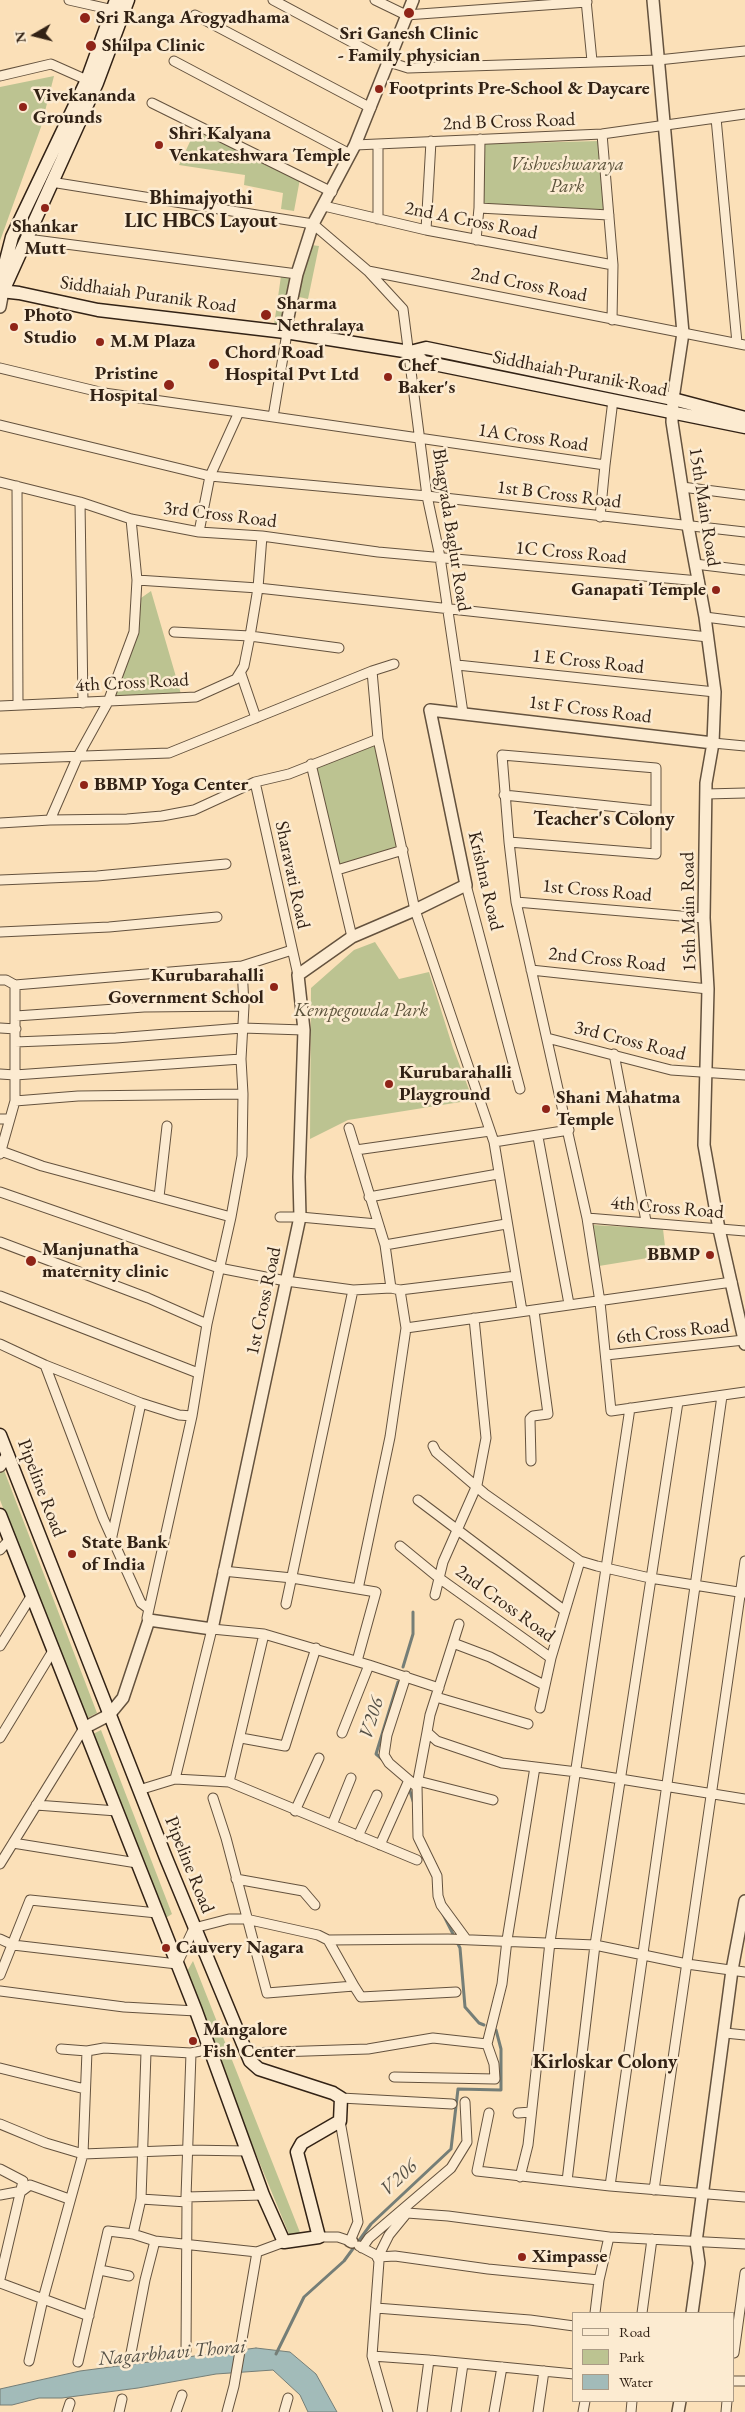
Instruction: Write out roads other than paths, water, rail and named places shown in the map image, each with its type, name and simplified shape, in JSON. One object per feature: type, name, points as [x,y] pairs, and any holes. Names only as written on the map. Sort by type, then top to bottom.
[{"type":"main road","points":[[1,291],[4,268],[12,237],[87,80],[118,8],[128,0]]},
{"type":"main road","points":[[1,291],[97,83],[118,8]]},
{"type":"main road","name":"Siddhaiah Puranik Road","points":[[1,291],[98,310],[286,333],[410,352],[426,348],[673,406],[745,427]]},
{"type":"main road","name":"Siddhaiah Puranik Road","points":[[410,352],[424,362],[613,400],[673,406],[745,418]]},
{"type":"main road","name":"Pipeline Road","points":[[0,1435],[194,1928],[250,2061],[259,2069],[332,2093],[341,2098]]},
{"type":"main road","points":[[0,1514],[196,2011],[263,2195],[284,2242],[319,2237],[297,2152],[302,2143],[340,2121],[341,2098]]},
{"type":"street","points":[[68,0],[118,8]]},
{"type":"street","points":[[273,0],[388,62],[408,68],[658,60],[745,51]]},
{"type":"street","points":[[375,0],[406,15],[586,1],[592,61]]},
{"type":"street","points":[[273,417],[297,274],[313,224],[332,192],[371,108],[413,0]]},
{"type":"street","name":"15th Main Road","points":[[653,0],[682,333],[673,406],[682,487],[706,617],[715,692],[713,743],[706,794],[704,918],[708,990],[704,1145],[719,1229],[744,1342]]},
{"type":"street","points":[[196,15],[371,108]]},
{"type":"street","points":[[174,60],[352,149]]},
{"type":"street","points":[[0,76],[51,64],[87,80]]},
{"type":"street","points":[[152,103],[332,192]]},
{"type":"street","points":[[664,125],[745,114]]},
{"type":"street","points":[[716,118],[741,344]]},
{"type":"street","name":"2nd B Cross Road","points":[[352,149],[378,144],[602,134],[664,125]]},
{"type":"street","points":[[602,134],[613,265],[612,320]]},
{"type":"street","points":[[476,240],[479,208],[480,139]]},
{"type":"street","points":[[426,230],[431,141]]},
{"type":"street","points":[[378,144],[378,220]]},
{"type":"street","points":[[51,182],[313,224]]},
{"type":"street","name":"2nd A Cross Road","points":[[324,206],[426,230],[613,265]]},
{"type":"street","points":[[479,208],[609,215]]},
{"type":"street","name":"Bhagyada Baglur Road","points":[[313,224],[368,271],[403,309],[427,496],[440,557],[463,713]]},
{"type":"street","points":[[26,239],[297,274]]},
{"type":"street","name":"2nd Cross Road","points":[[368,271],[741,344]]},
{"type":"street","points":[[0,307],[1,291]]},
{"type":"street","name":"1A Cross Road","points":[[0,368],[104,393],[605,465],[613,400]]},
{"type":"street","points":[[200,532],[210,476],[239,412]]},
{"type":"street","name":"1st B Cross Road","points":[[0,425],[210,476],[427,496],[745,532]]},
{"type":"street","points":[[600,517],[605,465]]},
{"type":"street","name":"3rd Cross Road","points":[[0,482],[80,502],[132,519],[200,532],[262,536],[378,552],[440,557]]},
{"type":"street","points":[[17,486],[18,704]]},
{"type":"street","points":[[682,487],[745,495]]},
{"type":"street","points":[[80,502],[83,703]]},
{"type":"street","points":[[50,820],[77,758],[108,702],[134,632],[137,580],[132,519]]},
{"type":"street","points":[[256,718],[241,674],[258,588],[262,536]]},
{"type":"street","name":"1C Cross Road","points":[[440,557],[698,581]]},
{"type":"street","points":[[695,564],[745,570]]},
{"type":"street","points":[[137,580],[258,588],[708,638]]},
{"type":"street","points":[[706,617],[745,622]]},
{"type":"street","points":[[174,632],[250,636],[339,648]]},
{"type":"street","points":[[0,759],[77,758],[169,753],[372,671],[394,664]]},
{"type":"street","name":"1 E Cross Road","points":[[457,664],[715,692]]},
{"type":"street","points":[[372,671],[378,739],[416,910],[494,1142],[506,1224],[522,1311]]},
{"type":"street","name":"4th Cross Road","points":[[0,706],[196,697],[236,679],[241,674]]},
{"type":"street","name":"Krishna Road","points":[[463,713],[430,710],[466,885],[520,1089]]},
{"type":"street","name":"1st F Cross Road","points":[[463,713],[713,743]]},
{"type":"street","points":[[0,823],[162,816],[194,810],[255,782],[289,774],[378,739]]},
{"type":"street","points":[[713,743],[745,746]]},
{"type":"street","points":[[508,842],[656,854],[656,768],[502,755],[508,842],[516,902],[569,1130],[586,1218],[600,1302],[612,1411],[745,1392]]},
{"type":"street","points":[[311,764],[352,937]]},
{"type":"street","name":"Sharavati Road","points":[[255,782],[298,976]]},
{"type":"street","points":[[706,794],[745,793]]},
{"type":"street","points":[[504,795],[656,812]]},
{"type":"street","points":[[337,870],[403,850]]},
{"type":"street","points":[[0,880],[97,876],[226,864]]},
{"type":"street","points":[[298,976],[352,937],[416,910],[466,885]]},
{"type":"street","name":"1st Cross Road","points":[[516,902],[704,918]]},
{"type":"street","points":[[0,932],[109,927],[217,917]]},
{"type":"street","points":[[0,980],[6,980],[16,985],[242,966],[292,950]]},
{"type":"street","points":[[0,1864],[84,1728],[109,1715],[123,1698],[149,1614],[192,1416],[207,1324],[231,1217],[242,1156],[243,1094],[240,1059],[244,1006],[242,966]]},
{"type":"street","name":"2nd Cross Road","points":[[531,970],[708,990]]},
{"type":"street","name":"1st Cross Road","points":[[212,1629],[300,1216],[299,1177],[304,1030],[298,976]]},
{"type":"street","points":[[16,985],[15,1101],[0,1153],[231,1217]]},
{"type":"street","points":[[16,1016],[144,1007],[244,1006]]},
{"type":"street","points":[[0,1028],[16,1029]]},
{"type":"street","points":[[15,1042],[116,1038],[242,1028],[304,1030]]},
{"type":"street","name":"3rd Cross Road","points":[[547,1038],[671,1070],[745,1075]]},
{"type":"street","points":[[614,1054],[646,1221]]},
{"type":"street","points":[[0,1074],[15,1075],[240,1059]]},
{"type":"street","points":[[15,1101],[78,1096],[243,1094]]},
{"type":"street","points":[[0,1119],[10,1119]]},
{"type":"street","points":[[159,1197],[166,1126]]},
{"type":"street","points":[[349,1128],[385,1245],[406,1328],[390,1437],[358,1589]]},
{"type":"street","points":[[494,1142],[569,1130]]},
{"type":"street","points":[[356,1150],[490,1131]]},
{"type":"street","points":[[538,1136],[569,1304]]},
{"type":"street","points":[[369,1197],[498,1174]]},
{"type":"street","points":[[0,1192],[219,1268],[286,1281],[353,1290],[395,1289],[516,1276]]},
{"type":"street","points":[[280,1217],[300,1216],[377,1224]]},
{"type":"street","name":"4th Cross Road","points":[[586,1218],[646,1221],[745,1231]]},
{"type":"street","points":[[385,1245],[506,1224]]},
{"type":"street","points":[[0,1242],[148,1298],[207,1324]]},
{"type":"street","points":[[406,1328],[732,1282]]},
{"type":"street","points":[[286,1604],[353,1290]]},
{"type":"street","points":[[0,1296],[198,1373]]},
{"type":"street","points":[[531,1461],[530,1419],[533,1416],[548,1414],[534,1311]]},
{"type":"street","points":[[435,1595],[439,1578],[458,1528],[477,1485],[486,1438],[474,1318]]},
{"type":"street","name":"6th Cross Road","points":[[606,1355],[744,1342]]},
{"type":"street","points":[[0,1344],[45,1365],[141,1403],[179,1415],[192,1416]]},
{"type":"street","points":[[45,1365],[67,1419],[80,1460],[141,1603],[149,1614],[212,1629],[264,1634],[316,1648],[406,1676],[437,1693],[528,1724]]},
{"type":"street","points":[[610,2186],[641,1956],[722,1396]]},
{"type":"street","points":[[567,2181],[595,1945],[678,1402]]},
{"type":"street","points":[[112,1536],[141,1403]]},
{"type":"street","points":[[520,2177],[528,2145],[550,1942],[577,1772],[605,1568],[630,1408]]},
{"type":"street","points":[[433,1446],[436,1452],[477,1485],[485,1494],[580,1560],[605,1568],[650,1578],[743,1593]]},
{"type":"street","points":[[0,1466],[8,1455]]},
{"type":"street","points":[[418,1500],[458,1528],[565,1611]]},
{"type":"street","points":[[0,1550],[10,1539]]},
{"type":"street","name":"2nd Cross Road","points":[[400,1546],[439,1578],[550,1658]]},
{"type":"street","points":[[540,1708],[550,1658],[580,1560]]},
{"type":"street","points":[[654,2190],[711,1795],[743,1593],[745,1561]]},
{"type":"street","points":[[224,1570],[292,1578],[376,1592],[357,1661]]},
{"type":"street","points":[[0,1646],[32,1594]]},
{"type":"street","points":[[380,1845],[414,1783],[437,1693],[459,1624]]},
{"type":"street","points":[[175,1779],[212,1629]]},
{"type":"street","points":[[229,1782],[241,1738],[264,1634]]},
{"type":"street","points":[[453,1643],[490,1657],[544,1685]]},
{"type":"street","points":[[241,1738],[285,1746],[316,1648]]},
{"type":"street","points":[[0,1738],[54,1649]]},
{"type":"street","points":[[342,1733],[369,1664]]},
{"type":"street","points":[[406,1676],[387,1735],[384,1755],[389,1763],[414,1783],[492,1800]]},
{"type":"street","points":[[426,1732],[437,1741],[502,1763],[577,1772],[745,1799]]},
{"type":"street","points":[[295,1810],[319,1758]]},
{"type":"street","points":[[394,2077],[495,2078],[494,2064],[487,2044],[502,1984],[507,1940],[535,1767]]},
{"type":"street","points":[[332,1826],[351,1778]]},
{"type":"street","points":[[139,1790],[175,1779],[229,1782],[417,1860]]},
{"type":"street","points":[[414,1783],[418,1837],[437,1876],[438,1896],[441,1905],[459,1939]]},
{"type":"street","points":[[358,1836],[377,1795]]},
{"type":"street","points":[[213,1798],[267,1993],[354,1986]]},
{"type":"street","points":[[36,1805],[118,1811]]},
{"type":"street","points":[[13,1843],[137,1863]]},
{"type":"street","points":[[236,1879],[303,1891],[315,1906]]},
{"type":"street","points":[[0,1974],[30,1900],[157,1913]]},
{"type":"street","points":[[692,2312],[699,2263],[696,2242],[702,2192],[732,1970],[745,1905]]},
{"type":"street","points":[[0,1939],[13,1945],[177,1964],[194,1928],[229,1919],[246,1919],[318,1935],[328,1940],[459,1939],[595,1945],[641,1956],[745,1972]]},
{"type":"street","points":[[328,1940],[361,1997],[456,1992]]},
{"type":"street","points":[[0,1991],[124,2007],[196,2011]]},
{"type":"street","points":[[725,2032],[745,2035]]},
{"type":"street","points":[[247,2053],[368,2049],[433,2038],[487,2044]]},
{"type":"street","points":[[61,2049],[87,2052],[104,2048],[146,2052],[190,2053],[210,2050]]},
{"type":"street","points":[[29,2361],[69,2199],[83,2154],[87,2052]]},
{"type":"street","points":[[134,2234],[142,2199],[146,2052]]},
{"type":"street","points":[[186,2351],[186,2199],[190,2053]]},
{"type":"street","points":[[0,2068],[85,2089]]},
{"type":"street","points":[[341,2098],[452,2104]]},
{"type":"street","points":[[356,2245],[369,2238],[451,2168],[467,2142],[465,2102]]},
{"type":"street","points":[[518,2113],[532,2112]]},
{"type":"street","points":[[489,2113],[477,2171],[610,2186],[745,2197]]},
{"type":"street","points":[[340,2121],[358,2222],[356,2245]]},
{"type":"street","points":[[0,2124],[46,2143],[83,2154],[187,2150],[247,2151]]},
{"type":"street","points":[[0,2169],[23,2181],[0,2279]]},
{"type":"street","points":[[0,2195],[22,2191],[30,2185],[69,2199]]},
{"type":"street","points":[[142,2199],[263,2195]]},
{"type":"street","points":[[388,2412],[372,2356],[380,2264],[378,2257],[389,2236],[407,2213],[448,2216],[609,2237],[745,2244]]},
{"type":"street","points":[[78,2362],[108,2231],[134,2234],[155,2241],[258,2252],[284,2242]]},
{"type":"street","points":[[319,2237],[338,2237],[378,2257],[395,2256],[488,2269],[599,2280]]},
{"type":"street","points":[[595,2312],[599,2280],[609,2237]]},
{"type":"street","points":[[642,2312],[652,2239]]},
{"type":"street","points":[[131,2353],[145,2280],[155,2241]]},
{"type":"street","points":[[227,2412],[236,2377],[258,2252]]},
{"type":"street","points":[[100,2270],[129,2276]]},
{"type":"street","points":[[735,2346],[745,2273]]},
{"type":"street","points":[[0,2283],[90,2316]]},
{"type":"street","points":[[376,2308],[530,2320],[572,2326]]},
{"type":"street","points":[[372,2356],[572,2374]]},
{"type":"street","points":[[422,2412],[429,2360]]},
{"type":"street","points":[[456,2412],[463,2364]]},
{"type":"street","points":[[494,2412],[502,2367]]},
{"type":"street","points":[[538,2412],[544,2371]]},
{"type":"street","points":[[176,2412],[182,2395]]},
{"type":"street","points":[[284,2412],[288,2398]]},
{"type":"street","points":[[119,2412],[122,2399]]},
{"type":"street","points":[[67,2412],[70,2402]]},
{"type":"water","name":"Nagarbhavi Thorai","points":[[256,2348],[290,2352],[316,2374],[337,2412],[308,2412],[300,2395],[273,2370],[216,2374],[138,2388],[62,2398],[39,2398],[12,2405],[0,2405],[0,2389],[80,2371]]},
{"type":"waterway","name":"V206","points":[[403,1667],[413,1634],[413,1612]]},
{"type":"waterway","name":"V206","points":[[383,1760],[376,1754],[398,1682]]},
{"type":"waterway","name":"V206","points":[[409,1788],[414,1804]]},
{"type":"waterway","name":"V206","points":[[442,1912],[460,1948],[465,2007],[479,2023],[484,2025]]},
{"type":"waterway","name":"V206","points":[[276,2354],[304,2297],[344,2261],[371,2224],[451,2149],[458,2089],[501,2090],[501,2049],[496,2030]]},
{"type":"place","name":"Sri Ganesh Clinic - Family physician","points":[[409,13]]},
{"type":"place","name":"Sri Ranga Arogyadhama","points":[[85,18]]},
{"type":"place","name":"Shilpa Clinic","points":[[91,46]]},
{"type":"place","name":"Footprints Pre-School & Daycare","points":[[379,89]]},
{"type":"place","name":"Vivekananda Grounds","points":[[23,107]]},
{"type":"place","name":"Shri Kalyana Venkateshwara Temple","points":[[159,145]]},
{"type":"place","name":"Shankar Mutt","points":[[45,208]]},
{"type":"place","name":"Sharma Nethralaya","points":[[266,315]]},
{"type":"place","name":"Photo Studio","points":[[14,327]]},
{"type":"place","name":"M.M Plaza","points":[[100,342]]},
{"type":"place","name":"Chord Road Hospital Pvt Ltd","points":[[214,364]]},
{"type":"place","name":"Chef Baker's","points":[[388,377]]},
{"type":"place","name":"Pristine Hospital","points":[[169,385]]},
{"type":"place","name":"Ganapati Temple","points":[[716,590]]},
{"type":"place","name":"BBMP Yoga Center","points":[[84,785]]},
{"type":"place","name":"Kurubarahalli Government School","points":[[274,987]]},
{"type":"place","name":"Kurubarahalli Playground","points":[[389,1084]]},
{"type":"place","name":"Shani Mahatma Temple","points":[[546,1109]]},
{"type":"place","name":"BBMP","points":[[710,1255]]},
{"type":"place","name":"Manjunatha maternity clinic","points":[[31,1261]]},
{"type":"place","name":"State Bank of India","points":[[72,1554]]},
{"type":"place","name":"Cauvery Nagara","points":[[166,1948]]},
{"type":"place","name":"Mangalore Fish Center","points":[[193,2041]]},
{"type":"place","name":"Ximpasse","points":[[522,2257]]},
{"type":"district","name":"Bhimajyothi LIC HBCS Layout","points":[[201,210]]},
{"type":"district","name":"Teacher's Colony","points":[[604,820]]},
{"type":"district","name":"Kirloskar Colony","points":[[605,2063]]},
{"type":"park label","name":"Vishveshwaraya Park","points":[[567,176]]},
{"type":"park label","name":"Kempegowda Park","points":[[361,1011]]}]
